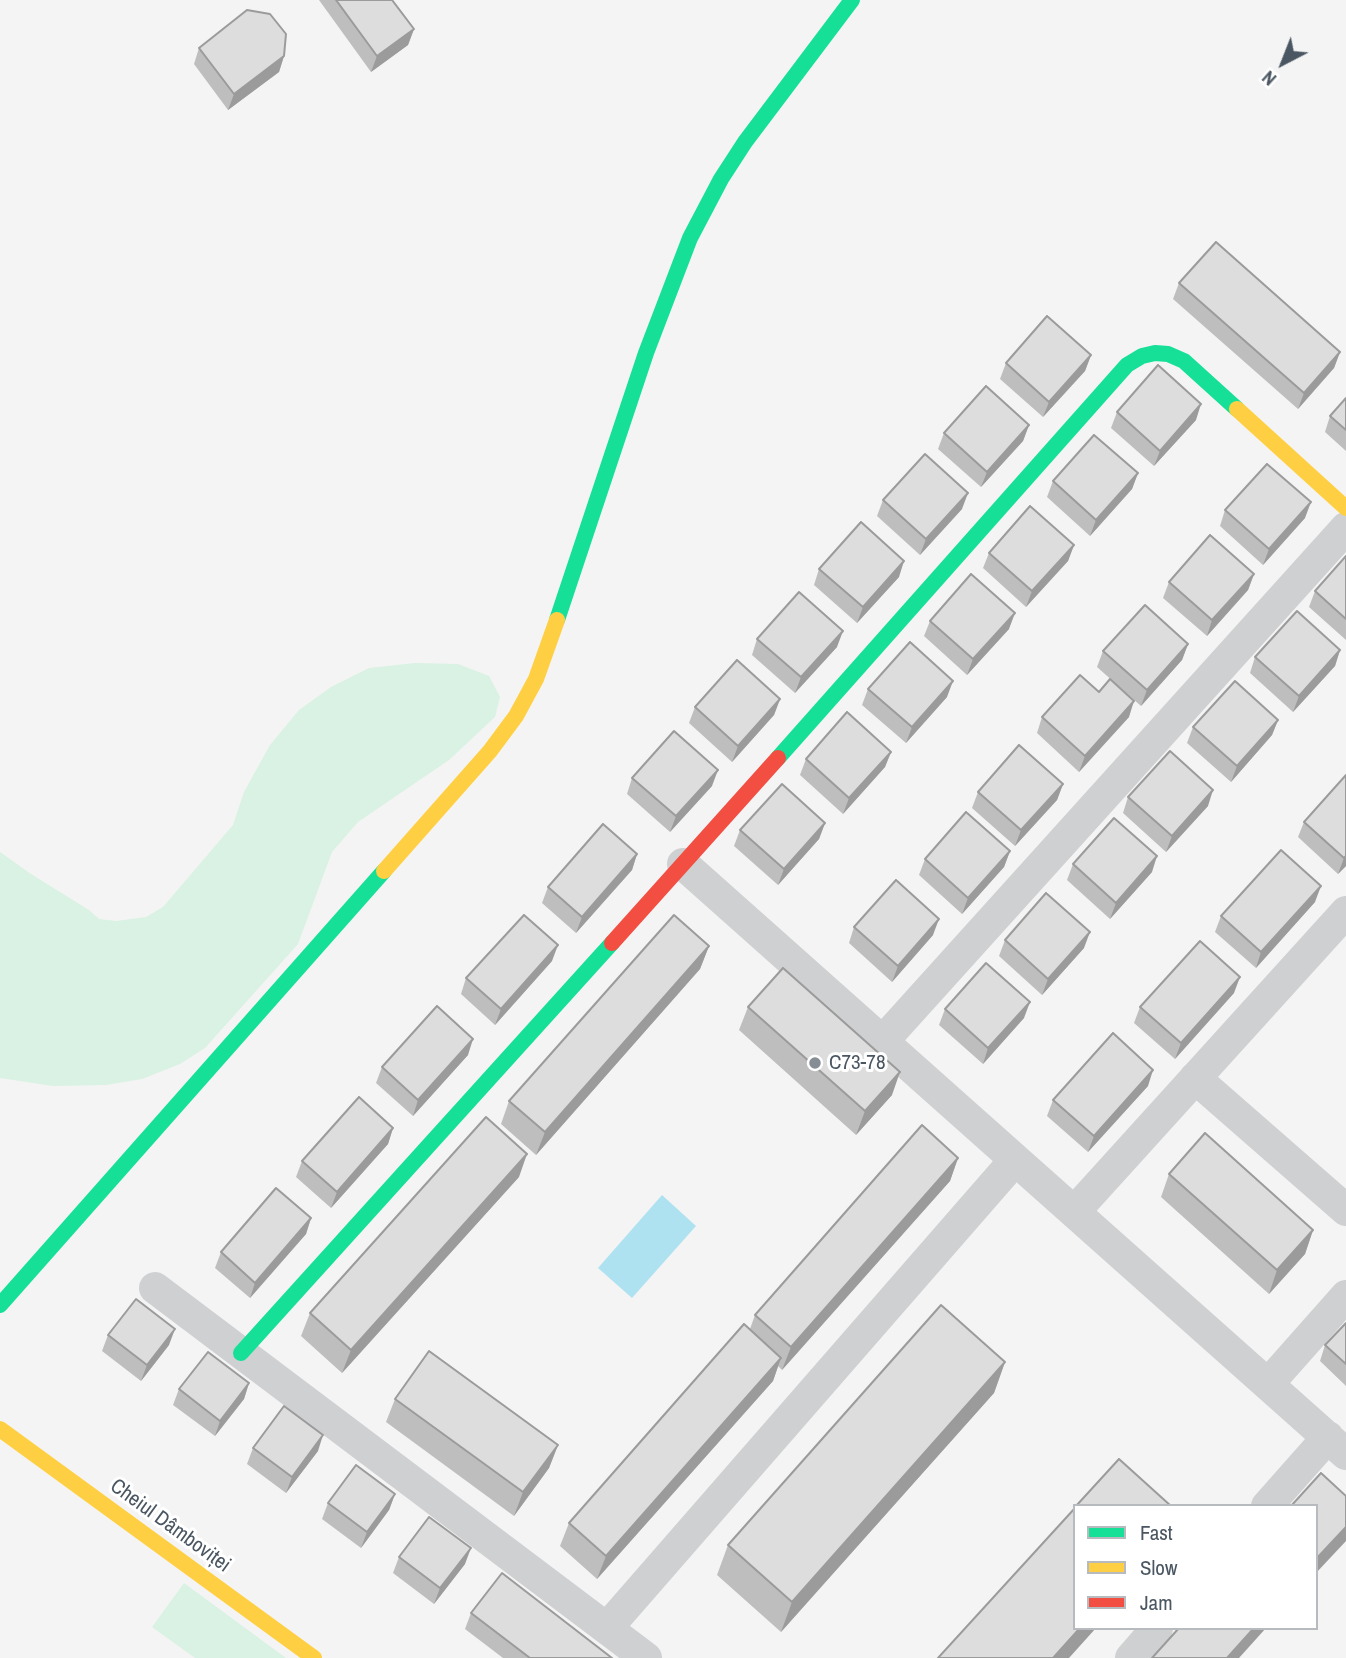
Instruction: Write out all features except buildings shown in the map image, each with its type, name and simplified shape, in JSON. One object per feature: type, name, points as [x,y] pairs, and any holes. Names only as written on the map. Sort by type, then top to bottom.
[{"type":"street","points":[[0,1304],[490,751],[516,716],[531,688],[550,641],[646,353],[690,238],[751,133],[852,0]]},
{"type":"street","points":[[241,1353],[684,864],[1127,365],[1155,352],[1184,361],[1346,508]]},
{"type":"street","points":[[883,1042],[1346,528]]},
{"type":"street","points":[[684,864],[1337,1446],[1268,1504]]},
{"type":"street","points":[[1074,1212],[1346,912]]},
{"type":"street","points":[[1195,1079],[1346,1210]]},
{"type":"street","points":[[607,1628],[1015,1160]]},
{"type":"street","points":[[155,1288],[646,1658]]},
{"type":"street","points":[[1268,1384],[1346,1296]]},
{"type":"street","name":"Cheiul Dâmboviței","points":[[0,1429],[314,1658]]},
{"type":"street","points":[[1131,1658],[1155,1630]]},
{"type":"green space","points":[[415,663],[458,664],[489,676],[500,697],[495,717],[449,760],[358,822],[332,852],[298,944],[205,1048],[180,1064],[142,1079],[106,1085],[53,1086],[0,1078],[0,852],[99,919],[116,921],[146,917],[163,907],[233,825],[244,792],[270,745],[299,710],[331,687],[369,668]]},
{"type":"green space","points":[[184,1583],[286,1658],[195,1658],[152,1627]]},
{"type":"water","points":[[662,1195],[696,1226],[632,1298],[598,1268]]},
{"type":"traffic: fast","points":[[557,620],[646,353],[690,238],[721,179],[745,142],[852,0]]},
{"type":"traffic: fast","points":[[778,758],[1127,365],[1142,356],[1168,354],[1184,361],[1237,409]]},
{"type":"traffic: fast","points":[[0,1305],[384,871]]},
{"type":"traffic: fast","points":[[241,1353],[612,943]]},
{"type":"traffic: slow","points":[[1237,409],[1346,508]]},
{"type":"traffic: slow","points":[[384,871],[490,751],[516,716],[536,679],[557,620]]},
{"type":"traffic: slow","points":[[0,1429],[314,1658]]},
{"type":"traffic: jam","points":[[612,943],[778,758]]},
{"type":"place","name":"C73-78","points":[[815,1063]]}]
